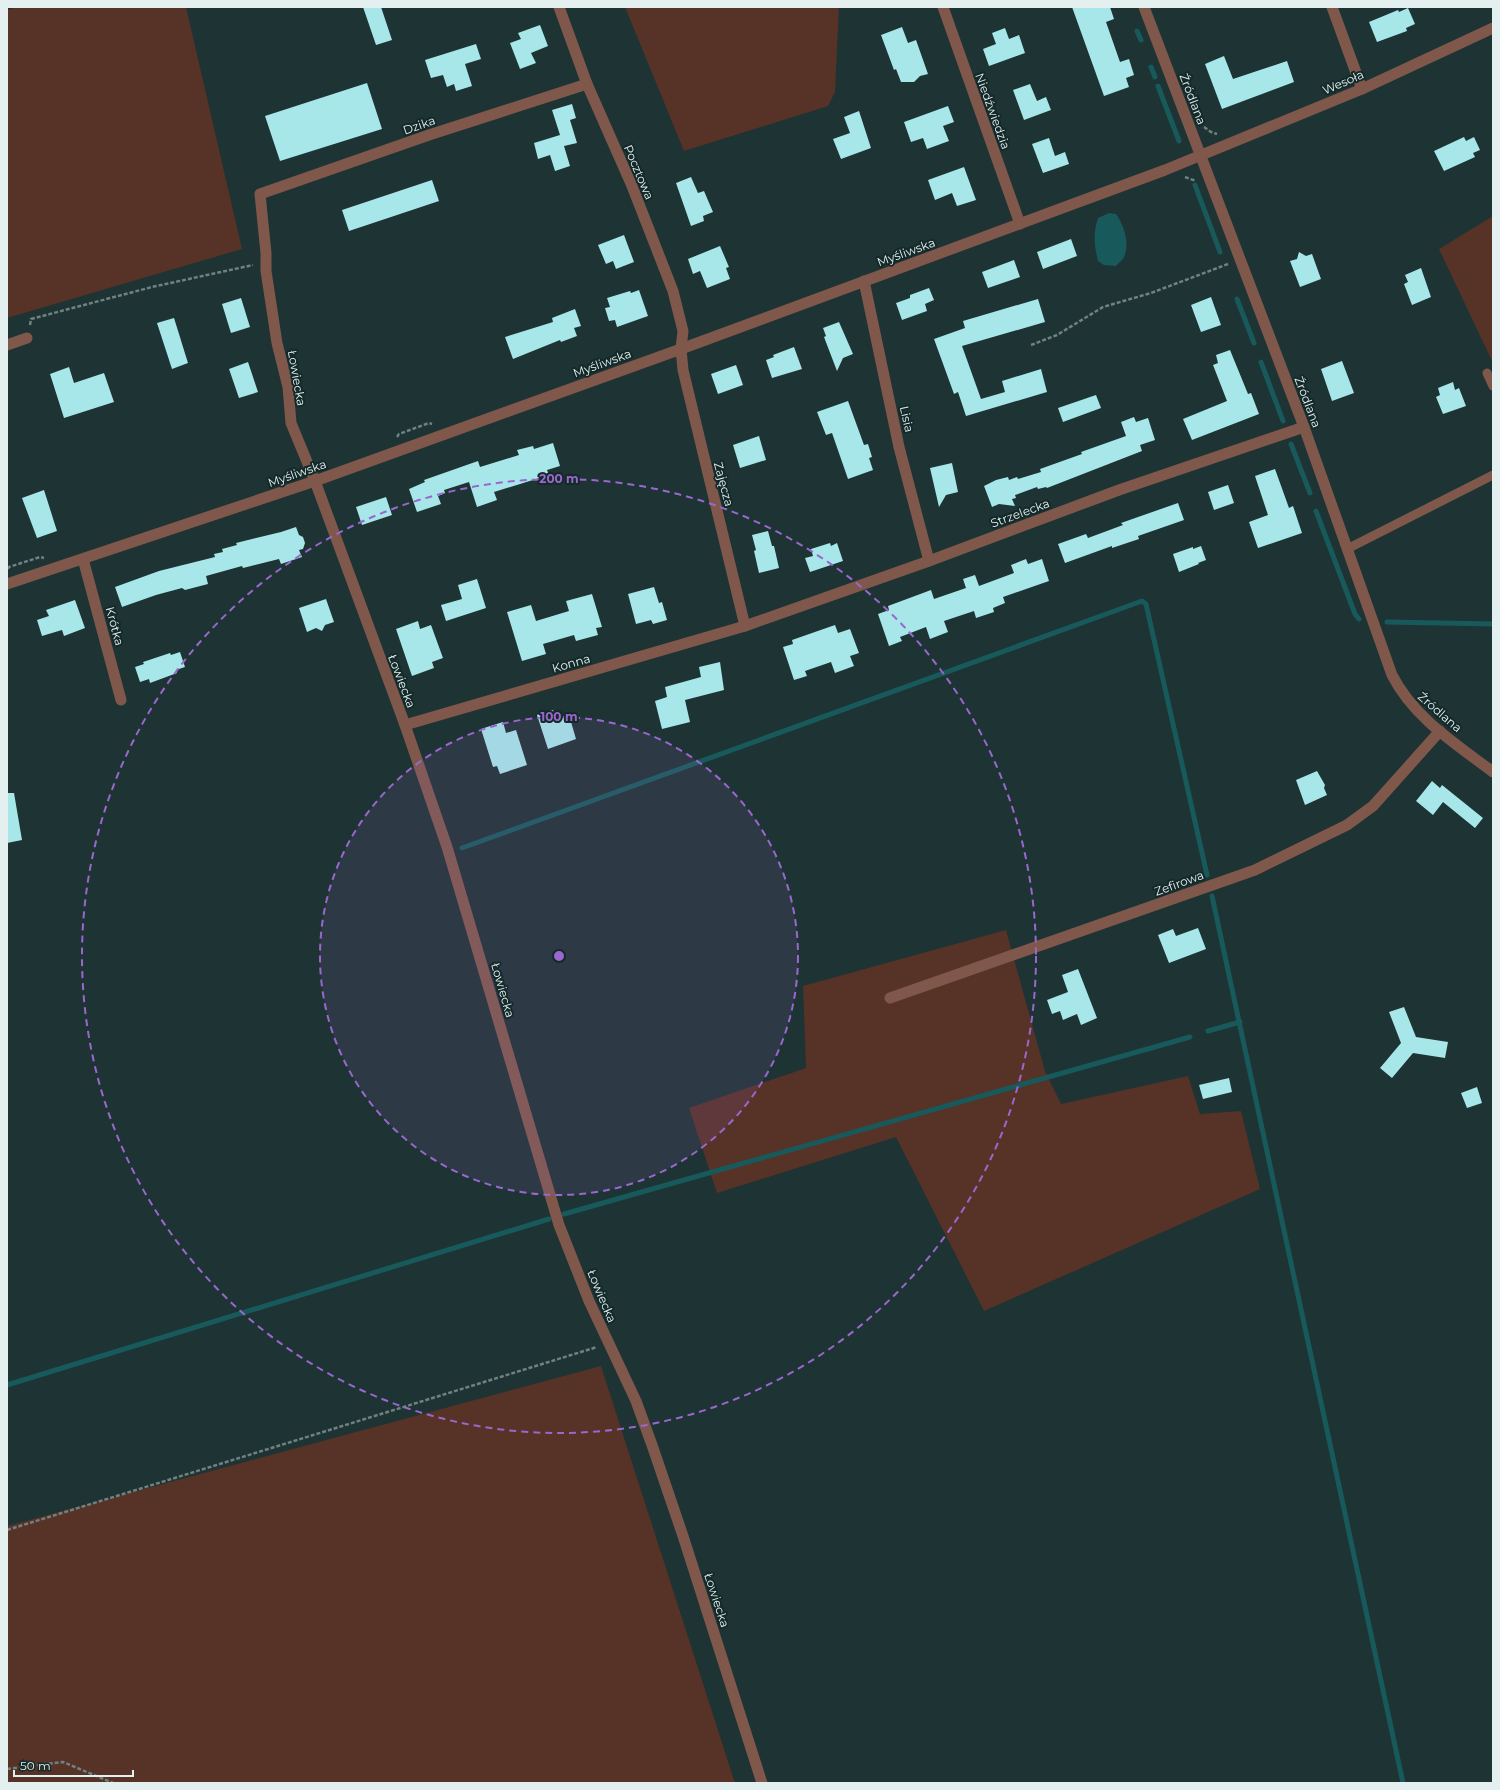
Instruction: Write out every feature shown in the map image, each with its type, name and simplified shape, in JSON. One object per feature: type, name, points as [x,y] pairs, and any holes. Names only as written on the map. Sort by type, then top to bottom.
[{"type":"street","name":"Pocztowa","points":[[559,7],[587,84],[632,186],[673,291],[683,331],[681,349]]},
{"type":"street","name":"Niedźwiedzia","points":[[943,7],[1020,224]]},
{"type":"street","name":"Źródlana","points":[[1144,7],[1239,260],[1304,427],[1394,680],[1408,701],[1421,715],[1493,772]]},
{"type":"street","points":[[1332,7],[1362,89]]},
{"type":"street","name":"Wesoła","points":[[1200,155],[1362,89],[1493,28]]},
{"type":"street","name":"Dzika","points":[[260,194],[429,135],[587,84]]},
{"type":"street","name":"Myśliwska","points":[[7,584],[315,481],[681,349],[1165,170],[1200,155]]},
{"type":"street","name":"Łowiecka","points":[[260,194],[266,254],[266,271],[277,343],[288,387],[291,423],[315,481],[405,725],[447,847],[559,1225],[589,1301],[636,1401],[683,1536],[762,1783]]},
{"type":"street","name":"Lisia","points":[[864,281],[899,447],[929,561]]},
{"type":"street","points":[[7,345],[27,338]]},
{"type":"street","name":"Zajęcza","points":[[681,349],[683,370],[695,423],[722,527],[745,626]]},
{"type":"street","name":"Strzelecka","points":[[745,626],[929,561],[1119,490],[1304,427]]},
{"type":"street","name":"Krótka","points":[[83,558],[121,700]]},
{"type":"street","name":"Konna","points":[[405,725],[745,626]]},
{"type":"street","name":"Zefirowa","points":[[890,998],[1255,870],[1347,825],[1360,816],[1373,806],[1440,731]]},
{"type":"lane","points":[[1487,373],[1493,386]]},
{"type":"lane","points":[[1347,549],[1493,475]]},
{"type":"path","points":[[1186,117],[1196,113],[1200,123],[1206,128],[1211,132],[1222,134]]},
{"type":"path","points":[[1032,345],[1057,335],[1103,307],[1151,293],[1239,260]]},
{"type":"path","points":[[27,338],[31,319],[152,287],[208,276],[251,264],[266,271]]},
{"type":"path","points":[[7,1530],[609,1343]]},
{"type":"path","points":[[7,1769],[63,1762],[113,1783]]},
{"type":"shaded area","points":[[17,7],[186,7],[242,249],[7,318],[7,10]]},
{"type":"shaded area","points":[[625,7],[839,7],[835,92],[828,106],[684,151]]},
{"type":"shaded area","points":[[1493,216],[1493,363],[1439,249]]},
{"type":"shaded area","points":[[1006,930],[1045,1071],[1061,1104],[1188,1076],[1200,1114],[1241,1111],[1260,1189],[984,1311],[896,1137],[717,1193],[689,1108],[806,1068],[803,986]]},
{"type":"shaded area","points":[[601,1366],[735,1783],[7,1783],[7,1526]]},
{"type":"water","points":[[1109,213],[1116,214],[1119,218],[1124,229],[1126,240],[1126,252],[1123,259],[1116,266],[1104,265],[1098,261],[1096,250],[1096,223],[1098,218]]},
{"type":"building","points":[[363,7],[381,7],[392,40],[376,45]]},
{"type":"building","points":[[1072,7],[1110,7],[1114,19],[1106,22],[1120,62],[1129,59],[1134,75],[1126,78],[1129,87],[1104,96]]},
{"type":"building","points":[[1408,8],[1415,24],[1406,28],[1407,31],[1377,42],[1369,22],[1398,10],[1399,12]]},
{"type":"building","points":[[540,25],[548,46],[531,53],[536,63],[520,69],[510,43],[521,39],[518,33]]},
{"type":"building","points":[[902,27],[908,43],[916,40],[928,74],[920,76],[914,82],[901,82],[896,69],[894,70],[881,35]]},
{"type":"building","points":[[1005,28],[1009,39],[1019,35],[1025,53],[989,66],[983,49],[996,44],[992,33]]},
{"type":"building","points":[[476,44],[481,59],[465,64],[472,86],[456,91],[454,84],[447,87],[443,75],[431,78],[425,60]]},
{"type":"building","points":[[1224,56],[1233,79],[1287,61],[1294,82],[1222,109],[1205,64]]},
{"type":"building","points":[[367,83],[382,129],[280,161],[265,116]]},
{"type":"building","points":[[1030,84],[1037,101],[1046,97],[1051,110],[1024,120],[1013,90]]},
{"type":"building","points":[[572,104],[576,118],[570,120],[577,143],[564,146],[570,166],[555,171],[550,155],[538,159],[534,143],[560,135],[552,110]]},
{"type":"building","points":[[948,106],[954,122],[943,126],[949,141],[927,149],[923,138],[911,142],[904,122]]},
{"type":"building","points":[[859,111],[871,148],[841,159],[833,139],[850,133],[844,117]]},
{"type":"building","points":[[1464,137],[1466,141],[1474,137],[1480,150],[1473,153],[1475,157],[1444,171],[1434,151]]},
{"type":"building","points":[[1049,138],[1055,156],[1065,152],[1069,164],[1043,173],[1032,144]]},
{"type":"building","points":[[964,167],[976,200],[957,206],[952,193],[935,200],[928,180]]},
{"type":"building","points":[[691,177],[698,193],[704,191],[713,212],[703,216],[704,221],[691,226],[676,183]]},
{"type":"building","points":[[432,180],[439,201],[349,231],[342,210]]},
{"type":"building","points":[[624,235],[634,262],[616,269],[613,261],[606,264],[598,245]]},
{"type":"building","points":[[1071,239],[1077,256],[1043,269],[1037,252]]},
{"type":"building","points":[[720,246],[729,267],[726,268],[730,279],[707,288],[700,271],[693,274],[688,259]]},
{"type":"building","points":[[1299,252],[1306,256],[1312,254],[1321,279],[1300,287],[1290,261],[1297,259]]},
{"type":"building","points":[[1014,260],[1020,277],[988,288],[982,272]]},
{"type":"building","points":[[1421,268],[1431,297],[1412,305],[1404,284],[1408,282],[1405,275]]},
{"type":"building","points":[[929,288],[934,300],[925,304],[927,311],[902,320],[896,303],[910,298],[910,295]]},
{"type":"building","points":[[639,290],[648,316],[617,327],[615,320],[609,321],[605,308],[610,307],[607,298],[630,291],[631,293]]},
{"type":"building","points":[[1211,297],[1221,325],[1201,332],[1191,305]]},
{"type":"building","points":[[241,298],[250,327],[231,333],[222,304]]},
{"type":"building","points":[[1038,299],[1045,322],[962,346],[981,399],[1005,392],[1002,381],[1041,369],[1047,392],[966,416],[958,392],[954,394],[934,339],[965,328],[963,321]]},
{"type":"building","points":[[575,309],[581,326],[574,328],[577,336],[561,342],[560,340],[513,359],[505,337],[553,322],[552,318]]},
{"type":"building","points":[[174,318],[188,363],[172,369],[157,323]]},
{"type":"building","points":[[839,322],[853,354],[843,358],[837,371],[824,337],[826,336],[823,328]]},
{"type":"building","points":[[794,347],[802,369],[772,378],[766,360],[774,357],[773,355]]},
{"type":"building","points":[[1230,350],[1248,394],[1251,393],[1259,414],[1192,440],[1183,419],[1227,401],[1213,365],[1218,363],[1216,355]]},
{"type":"building","points":[[1342,361],[1354,393],[1332,401],[1321,369]]},
{"type":"building","points":[[248,362],[258,392],[239,398],[229,369]]},
{"type":"building","points":[[736,365],[743,385],[718,394],[711,374]]},
{"type":"building","points":[[69,367],[74,383],[104,373],[114,402],[64,418],[50,374]]},
{"type":"building","points":[[1453,382],[1455,390],[1459,388],[1466,406],[1443,414],[1436,397],[1440,395],[1438,388]]},
{"type":"building","points":[[1096,395],[1101,408],[1063,422],[1058,408]]},
{"type":"building","points":[[848,401],[864,445],[868,444],[872,457],[869,458],[873,470],[848,479],[832,433],[826,435],[817,412]]},
{"type":"building","points":[[1134,417],[1136,422],[1148,418],[1155,440],[1140,445],[1142,451],[1047,488],[1038,489],[1037,487],[1015,495],[1016,498],[1012,499],[1015,506],[999,504],[992,507],[984,486],[996,480],[1008,477],[1009,480],[1017,477],[1018,479],[1041,472],[1040,469],[1126,436],[1121,422]]},
{"type":"building","points":[[759,436],[766,460],[740,468],[733,445]]},
{"type":"building","points":[[553,443],[560,466],[547,470],[549,475],[494,492],[497,500],[477,507],[469,482],[444,490],[445,493],[438,496],[441,504],[417,512],[409,489],[425,482],[424,480],[478,461],[480,467],[519,455],[517,450],[533,446],[534,449]]},
{"type":"building","points":[[952,463],[958,492],[946,495],[939,507],[930,468]]},
{"type":"building","points":[[1275,469],[1289,508],[1293,506],[1302,533],[1258,548],[1249,522],[1268,515],[1255,476]]},
{"type":"building","points":[[1228,485],[1234,503],[1214,510],[1208,492]]},
{"type":"building","points":[[44,490],[57,531],[37,538],[22,498]]},
{"type":"building","points":[[386,497],[392,515],[362,525],[356,507]]},
{"type":"building","points":[[1178,503],[1184,520],[1138,536],[1139,539],[1112,548],[1112,546],[1065,563],[1058,544],[1086,534],[1088,538],[1123,525],[1121,523]]},
{"type":"building","points":[[296,527],[299,535],[303,537],[305,543],[303,549],[299,550],[302,557],[281,564],[279,559],[243,568],[242,566],[206,576],[208,584],[185,590],[182,588],[122,607],[115,587],[159,571],[215,557],[214,554],[223,552],[222,549],[237,545],[236,543]]},
{"type":"building","points":[[768,531],[772,546],[774,546],[779,568],[759,573],[754,551],[756,550],[752,535]]},
{"type":"building","points":[[830,543],[831,546],[837,543],[843,561],[810,572],[805,558],[813,556],[811,549]]},
{"type":"building","points":[[1201,546],[1206,560],[1179,572],[1173,554],[1193,547],[1193,549]]},
{"type":"building","points":[[1026,559],[1028,564],[1042,559],[1049,581],[1003,597],[1005,603],[993,608],[994,612],[976,618],[974,611],[944,621],[948,632],[930,639],[926,627],[900,637],[902,641],[889,646],[878,614],[889,610],[888,606],[931,590],[934,599],[966,588],[963,579],[975,575],[979,586],[1014,573],[1011,565]]},
{"type":"building","points":[[477,579],[486,608],[446,621],[441,605],[462,599],[458,585]]},
{"type":"building","points":[[654,587],[659,603],[662,602],[667,620],[653,624],[651,620],[636,624],[628,594]]},
{"type":"building","points":[[592,594],[602,627],[596,628],[598,635],[576,641],[574,635],[543,644],[546,654],[522,661],[507,612],[531,605],[536,621],[569,611],[566,601]]},
{"type":"building","points":[[326,599],[334,622],[325,625],[322,631],[316,628],[307,632],[299,608]]},
{"type":"building","points":[[75,600],[85,628],[64,636],[62,630],[42,636],[37,620],[49,616],[46,610]]},
{"type":"building","points":[[418,621],[420,629],[431,625],[443,658],[432,662],[434,668],[412,676],[396,629]]},
{"type":"building","points":[[835,625],[838,633],[850,629],[859,653],[850,656],[854,666],[835,673],[831,662],[805,671],[807,676],[794,680],[783,647],[793,644],[792,640]]},
{"type":"building","points":[[180,652],[185,667],[176,670],[177,673],[150,683],[149,679],[140,682],[135,667],[144,664],[143,662],[170,653],[171,655]]},
{"type":"building","points":[[720,662],[724,690],[685,700],[690,722],[662,729],[655,701],[667,697],[665,687],[701,677],[699,667]]},
{"type":"building","points":[[553,710],[556,719],[569,715],[576,739],[548,749],[537,715]]},
{"type":"building","points":[[503,722],[506,733],[516,730],[527,765],[500,774],[497,766],[493,767],[481,729]]},
{"type":"building","points":[[1317,771],[1325,785],[1324,788],[1327,795],[1305,805],[1296,780]]},
{"type":"building","points":[[1432,781],[1440,788],[1442,785],[1483,818],[1475,828],[1443,802],[1433,815],[1416,801]]},
{"type":"building","points":[[7,793],[14,793],[22,840],[7,843]]},
{"type":"building","points":[[1198,928],[1206,949],[1169,963],[1158,935],[1173,929],[1176,936]]},
{"type":"building","points":[[1078,969],[1097,1018],[1081,1025],[1077,1014],[1063,1020],[1060,1011],[1052,1014],[1047,1000],[1068,992],[1062,975]]},
{"type":"building","points":[[1404,1007],[1416,1037],[1448,1042],[1445,1058],[1413,1053],[1392,1078],[1380,1068],[1401,1043],[1389,1012]]},
{"type":"building","points":[[1229,1078],[1232,1092],[1203,1099],[1199,1085]]},
{"type":"building","points":[[1477,1087],[1482,1103],[1467,1108],[1461,1093]]},
{"type":"waterway","points":[[1137,31],[1141,40]]},
{"type":"waterway","points":[[1151,67],[1155,77]]},
{"type":"waterway","points":[[1158,86],[1179,141]]},
{"type":"waterway","points":[[1195,185],[1220,252]]},
{"type":"waterway","points":[[1237,299],[1254,343]]},
{"type":"waterway","points":[[1261,362],[1283,421]]},
{"type":"waterway","points":[[1291,444],[1310,493]]},
{"type":"waterway","points":[[1316,511],[1355,614],[1359,619]]},
{"type":"waterway","points":[[462,848],[1142,601],[1146,604],[1207,875]]},
{"type":"waterway","points":[[1387,622],[1493,624]]},
{"type":"waterway","points":[[1212,896],[1403,1783]]},
{"type":"waterway","points":[[1208,1031],[1240,1022]]},
{"type":"waterway","points":[[564,1214],[1190,1037]]},
{"type":"waterway","points":[[7,1385],[549,1219]]}]
